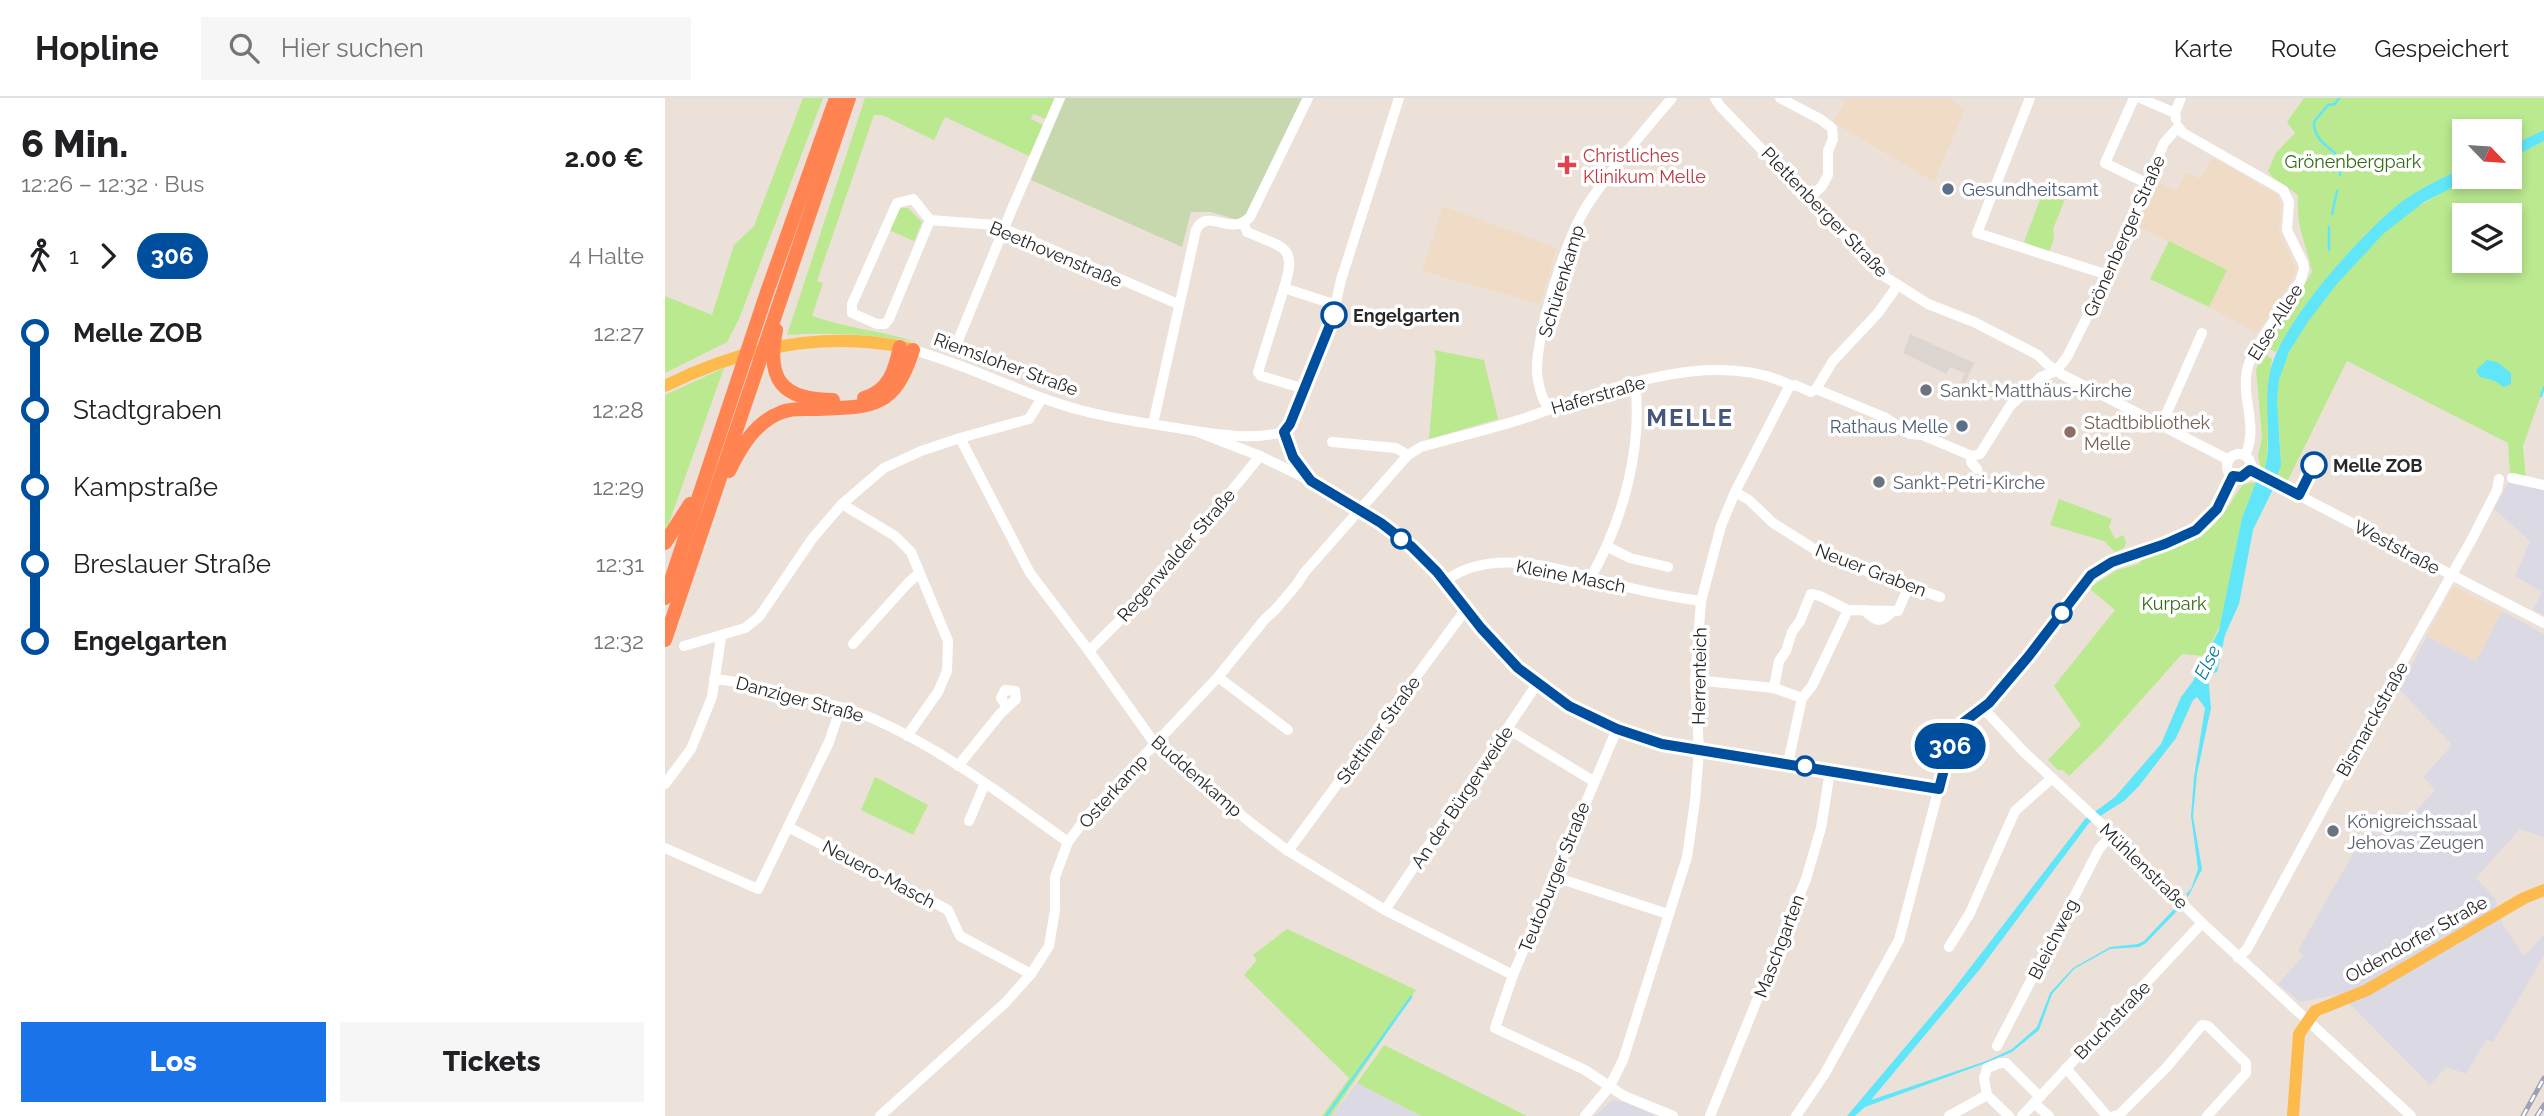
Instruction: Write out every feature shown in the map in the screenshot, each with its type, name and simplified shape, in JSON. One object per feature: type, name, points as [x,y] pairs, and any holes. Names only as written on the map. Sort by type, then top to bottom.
[{"type":"highway","points":[[665,598],[836,98]]},
{"type":"highway","points":[[665,640],[786,277],[849,98]]},
{"type":"highway","points":[[786,277],[772,358],[782,385],[794,395],[807,399],[829,400],[858,399],[873,395],[887,384],[907,348]]},
{"type":"highway","points":[[702,529],[741,447],[760,424],[783,411],[871,405],[890,396],[906,372],[907,348]]},
{"type":"highway","points":[[665,544],[707,471]]},
{"type":"main road","name":"Riemsloher Straße","points":[[665,386],[719,362],[799,342],[845,341],[907,348]]},
{"type":"main road","name":"Oldendorfer Straße","points":[[2307,1022],[2315,1012],[2367,990],[2524,898],[2544,890]]},
{"type":"main road","points":[[2293,1116],[2295,1060],[2299,1034],[2307,1022]]},
{"type":"street","points":[[957,343],[1060,98]]},
{"type":"street","points":[[1153,424],[1178,304],[1200,223],[1206,220],[1237,226],[1244,224],[1251,217],[1308,98]]},
{"type":"street","points":[[1311,481],[1293,457],[1284,432],[1290,424],[1331,324],[1341,280],[1399,98]]},
{"type":"street","name":"Schürenkamp","points":[[1549,409],[1537,376],[1539,356],[1552,296],[1574,229],[1588,204],[1671,98]]},
{"type":"street","name":"Plettenberger Straße","points":[[1715,98],[1870,264],[1928,303],[1974,322],[2038,355],[2056,371]]},
{"type":"street","points":[[1780,98],[1832,128],[1828,175],[1810,198]]},
{"type":"street","points":[[2030,98],[1977,233],[2108,275]]},
{"type":"street","points":[[2134,98],[2105,163],[2148,184]]},
{"type":"street","points":[[2140,98],[2175,113]]},
{"type":"street","points":[[2178,127],[2175,113],[2181,98]]},
{"type":"street","name":"Grönenberger Straße","points":[[2056,371],[2067,357],[2108,275],[2164,143],[2178,127]]},
{"type":"street","name":"Else-Allee","points":[[2178,127],[2183,133],[2283,190],[2289,201],[2287,230],[2303,263],[2300,282],[2247,368],[2246,390],[2252,436],[2245,455]]},
{"type":"street","points":[[913,200],[930,220],[885,324],[877,324],[852,313],[852,304],[897,203],[913,200]]},
{"type":"street","name":"Beethovenstraße","points":[[930,220],[995,225],[1178,304]]},
{"type":"street","points":[[1244,224],[1247,232],[1281,247],[1288,253],[1291,261],[1258,372],[1261,376],[1305,389]]},
{"type":"street","points":[[1792,386],[1811,391],[1816,389],[1833,361],[1878,313],[1898,285]]},
{"type":"street","points":[[1284,288],[1336,305]]},
{"type":"street","points":[[2162,424],[2202,333]]},
{"type":"street","name":"Riemsloher Straße","points":[[907,348],[947,359],[1041,398],[1085,412],[1198,432],[1267,437],[1284,432]]},
{"type":"street","name":"Haferstraße","points":[[1360,512],[1408,455],[1421,447],[1635,382],[1722,369],[1747,371],[1792,386]]},
{"type":"street","points":[[1816,389],[1884,417],[1910,434],[1922,435],[1972,456],[1980,454],[2010,405],[2041,377],[2056,371],[2229,460]]},
{"type":"street","points":[[1591,577],[1608,547],[1624,494],[1633,453],[1638,408],[1635,382]]},
{"type":"street","name":"Herrenteich","points":[[1585,1116],[1610,1086],[1623,1060],[1688,857],[1699,750],[1695,680],[1701,601],[1721,526],[1735,492],[1792,386]]},
{"type":"street","points":[[684,646],[745,628],[759,617],[812,539],[842,503],[884,468],[960,438],[1029,419],[1041,398]]},
{"type":"street","points":[[1198,432],[1260,456],[1311,481],[1381,523],[1412,547],[1445,581],[1509,658],[1537,684],[1569,706],[1617,729],[1662,744],[1939,789]]},
{"type":"street","name":"Buddenkamp","points":[[960,438],[1030,573],[1155,744],[1288,851],[1385,910],[1513,975]]},
{"type":"street","points":[[1332,442],[1396,448],[1408,455]]},
{"type":"street","points":[[2234,455],[2245,455],[2255,472],[2241,477],[2233,476],[2227,468],[2229,460],[2234,455]]},
{"type":"street","name":"Regenwalder Straße","points":[[1089,651],[1154,586],[1260,456]]},
{"type":"street","points":[[1972,456],[1971,462],[1977,468]]},
{"type":"street","name":"Weststraße","points":[[2255,472],[2544,623]]},
{"type":"street","points":[[1796,1116],[1824,1075],[1899,940],[1954,735],[1967,717],[1986,705],[2028,657],[2091,575],[2112,562],[2196,530],[2217,509],[2233,476]]},
{"type":"street","points":[[2512,478],[2544,485]]},
{"type":"street","name":"Bismarckstraße","points":[[2238,958],[2247,949],[2451,576],[2497,490],[2499,479]]},
{"type":"street","name":"Neuer Graben","points":[[1735,492],[1749,500],[1773,523],[1827,557],[1940,597]]},
{"type":"street","points":[[842,503],[895,536],[911,552],[948,641],[947,671],[938,692],[907,736]]},
{"type":"street","name":"Osterkamp","points":[[880,1116],[1006,1002],[1031,974],[1049,946],[1055,910],[1055,877],[1068,842],[1089,814],[1218,677],[1304,573],[1360,512]]},
{"type":"street","points":[[1608,547],[1630,558],[1668,567]]},
{"type":"street","name":"Kleine Masch","points":[[1445,581],[1458,571],[1471,566],[1506,563],[1538,566],[1651,593],[1701,601]]},
{"type":"street","points":[[853,644],[919,574]]},
{"type":"street","points":[[1774,688],[1779,661],[1811,594],[1831,600],[1848,610],[1898,611],[1906,584]]},
{"type":"street","name":"Stettiner Straße","points":[[1288,851],[1466,609]]},
{"type":"street","points":[[1788,763],[1802,698],[1812,686],[1848,610]]},
{"type":"street","points":[[665,784],[691,749],[712,697],[721,637]]},
{"type":"street","points":[[1218,677],[1288,730]]},
{"type":"street","name":"Danziger Straße","points":[[714,679],[738,681],[841,707],[873,718],[985,783],[1068,842]]},
{"type":"street","points":[[1695,680],[1774,688],[1802,698]]},
{"type":"street","name":"An der Bürgerweide","points":[[1385,910],[1537,684]]},
{"type":"street","name":"Mühlenstraße","points":[[1986,705],[2052,778],[2238,958],[2409,1115]]},
{"type":"street","points":[[665,848],[758,889],[829,742],[841,707]]},
{"type":"street","points":[[958,766],[1007,707]]},
{"type":"street","points":[[1508,729],[1593,781]]},
{"type":"street","name":"Teutoburger Straße","points":[[1610,1086],[1585,1070],[1495,1028],[1513,975],[1617,729]]},
{"type":"street","name":"Maschgarten","points":[[1710,1116],[1806,879],[1821,828],[1830,771]]},
{"type":"street","points":[[1948,947],[1971,914],[2015,811],[2052,778]]},
{"type":"street","points":[[969,821],[985,783]]},
{"type":"street","name":"Neuero-Masch","points":[[788,827],[947,910],[960,936],[1031,974]]},
{"type":"street","name":"Bleichweg","points":[[1997,1046],[2099,849],[2112,834]]},
{"type":"street","points":[[1555,877],[1668,915]]},
{"type":"street","name":"Bruchstraße","points":[[2022,1116],[2202,923]]},
{"type":"street","points":[[2114,1116],[2119,1115],[2166,1068],[2202,1025],[2208,1026],[2246,1063],[2246,1073],[2207,1116]]},
{"type":"street","points":[[2009,1116],[1987,1095],[1984,1078],[1987,1069],[2000,1063],[2006,1063],[2049,1116]]},
{"type":"street","points":[[2066,1068],[2107,1116]]},
{"type":"street","points":[[1610,1086],[1624,1096],[1673,1116]]},
{"type":"street","points":[[1948,1116],[1987,1095]]},
{"type":"shaded area","points":[[1839,98],[1949,98],[1965,109],[1934,182],[1833,122],[1845,102]]},
{"type":"shaded area","points":[[2212,157],[2278,195],[2281,205],[2279,229],[2296,269],[2295,275],[2257,333],[2209,307],[2227,270],[2137,226],[2157,182],[2177,191],[2186,172],[2201,179]]},
{"type":"shaded area","points":[[1443,206],[1557,248],[1540,304],[1422,271]]},
{"type":"shaded area","points":[[1910,334],[1974,363],[1962,389],[1959,387],[1965,373],[1950,367],[1946,374],[1903,353]]},
{"type":"shaded area","points":[[2509,481],[2544,489],[2544,615],[2533,610],[2542,592],[2515,576],[2530,541],[2494,509]]},
{"type":"shaded area","points":[[2455,587],[2502,611],[2476,661],[2427,636]]},
{"type":"shaded area","points":[[2502,611],[2544,634],[2544,837],[2520,829],[2476,878],[2495,898],[2502,923],[2524,956],[2544,935],[2544,956],[2493,1042],[2486,1040],[2466,1074],[2446,1067],[2430,1085],[2340,994],[2300,1002],[2278,984],[2303,956],[2298,950],[2365,833],[2372,831],[2378,836],[2399,812],[2409,819],[2435,790],[2423,777],[2452,745],[2399,689],[2427,636],[2476,661]]},
{"type":"shaded area","points":[[1357,1083],[1421,1116],[1331,1116]]},
{"type":"shaded area","points":[[1613,1100],[1625,1102],[1656,1116],[1594,1116]]},
{"type":"green space","points":[[803,98],[823,98],[739,319],[727,342],[665,373],[665,296],[712,315],[734,245],[754,226]]},
{"type":"green space","points":[[865,98],[1055,98],[1046,119],[1033,114],[1031,119],[1043,125],[1029,156],[945,117],[934,140],[882,115],[874,115],[817,281],[823,283],[812,316],[917,342],[852,335],[787,335]]},
{"type":"green space","points":[[1065,98],[1302,98],[1247,213],[1238,220],[1211,212],[1191,212],[1182,247],[1031,180]]},
{"type":"green space","name":"Grönenbergpark","points":[[2304,98],[2544,98],[2544,130],[2522,140],[2522,119],[2452,119],[2452,174],[2414,194],[2363,237],[2316,293],[2276,352],[2267,348],[2312,272],[2300,227],[2298,196],[2268,171],[2276,153],[2295,133],[2287,122]]},
{"type":"green space","points":[[2544,141],[2544,387],[2523,446],[2526,479],[2510,474],[2508,443],[2347,361],[2287,482],[2278,477],[2280,452],[2277,401],[2280,376],[2287,356],[2314,312],[2349,268],[2402,217],[2452,187],[2452,189],[2522,189],[2522,153]]},
{"type":"green space","points":[[2044,189],[2065,199],[2053,229],[2054,239],[2049,252],[2024,242]]},
{"type":"green space","points":[[898,208],[908,208],[922,222],[914,241],[889,230]]},
{"type":"green space","points":[[2169,241],[2227,270],[2209,307],[2150,279]]},
{"type":"green space","points":[[1434,350],[1484,360],[1498,419],[1429,439],[1436,357]]},
{"type":"green space","points":[[2264,354],[2272,359],[2265,471],[2261,469],[2258,456],[2262,437],[2256,369]]},
{"type":"green space","points":[[724,368],[665,534],[665,395]]},
{"type":"green space","name":"Kurpark","points":[[2256,482],[2242,518],[2222,621],[2205,656],[2182,654],[2100,746],[2069,776],[2063,770],[2058,770],[2048,760],[2081,725],[2054,686],[2115,610],[2089,588],[2117,570],[2139,564],[2142,558],[2179,547],[2202,535],[2221,516],[2243,484]]},
{"type":"green space","points":[[2059,499],[2112,519],[2109,527],[2115,539],[2123,535],[2126,542],[2124,548],[2115,552],[2104,541],[2050,525]]},
{"type":"green space","points":[[875,777],[928,805],[913,835],[861,810]]},
{"type":"green space","points":[[1287,929],[1416,990],[1331,1116],[1322,1116],[1349,1078],[1244,975],[1257,960],[1253,955]]},
{"type":"green space","points":[[1384,1045],[1527,1116],[1421,1116],[1357,1083]]},
{"type":"water","points":[[2544,130],[2544,141],[2522,153],[2522,140]]},
{"type":"water","name":"Else","points":[[2452,174],[2452,188],[2424,202],[2383,234],[2336,285],[2289,352],[2279,380],[2277,400],[2281,465],[2273,489],[2253,530],[2239,604],[2225,635],[2217,672],[2208,677],[2211,708],[2197,774],[2193,816],[2202,869],[2188,897],[2186,894],[2191,889],[2198,869],[2191,816],[2205,708],[2197,697],[2193,700],[2176,738],[2139,786],[2124,801],[2089,823],[1980,969],[1871,1100],[1989,1060],[2012,1049],[2037,1027],[2050,993],[2073,968],[2110,947],[2144,941],[2176,907],[2178,910],[2139,947],[2110,949],[2074,969],[2052,994],[2039,1030],[2012,1052],[1865,1107],[1855,1116],[1847,1116],[1949,995],[2085,819],[2115,797],[2161,744],[2181,697],[2193,681],[2219,630],[2242,518],[2256,482],[2260,483],[2265,469],[2268,386],[2277,352],[2305,306],[2344,258],[2383,218],[2430,184]]},
{"type":"water","points":[[2487,360],[2497,362],[2511,373],[2511,384],[2504,387],[2480,376],[2476,370]]},
{"type":"waterway","points":[[2339,98],[2335,104],[2328,105],[2314,122],[2314,128],[2335,153],[2340,175]]},
{"type":"waterway","points":[[2332,214],[2337,191]]},
{"type":"waterway","points":[[2329,227],[2329,250]]},
{"type":"waterway","points":[[2541,396],[2544,387]]},
{"type":"waterway","points":[[1326,1116],[1411,997]]},
{"type":"railway","points":[[2523,1116],[2544,1078]]},
{"type":"railway","points":[[2537,1116],[2544,1105]]},
{"type":"bus line","name":"306","points":[[1334,315],[1290,424],[1284,432],[1293,457],[1311,481],[1381,523],[1425,559],[1481,628],[1518,668],[1537,684],[1569,706],[1599,721],[1662,744],[1939,789],[1950,746],[1960,725],[1967,717],[1989,703],[2091,575],[2112,562],[2187,536],[2196,530],[2217,509],[2233,476],[2241,477],[2250,470],[2299,495],[2314,465]]},
{"type":"place","name":"Christliches Klinikum Melle","points":[[1567,165]]},
{"type":"place","name":"Gesundheitsamt","points":[[1948,189]]},
{"type":"place","name":"Engelgarten","points":[[1334,315]]},
{"type":"place","name":"Sankt-Matthäus-Kirche","points":[[1926,390]]},
{"type":"place","name":"Rathaus Melle","points":[[1962,426]]},
{"type":"place","name":"Stadtbibliothek Melle","points":[[2070,432]]},
{"type":"place","name":"Melle ZOB","points":[[2314,465]]},
{"type":"place","name":"Sankt-Petri-Kirche","points":[[1879,482]]},
{"type":"place","name":"Königreichssaal Jehovas Zeugen","points":[[2333,831]]},
{"type":"district","name":"MELLE","points":[[1690,417]]}]
